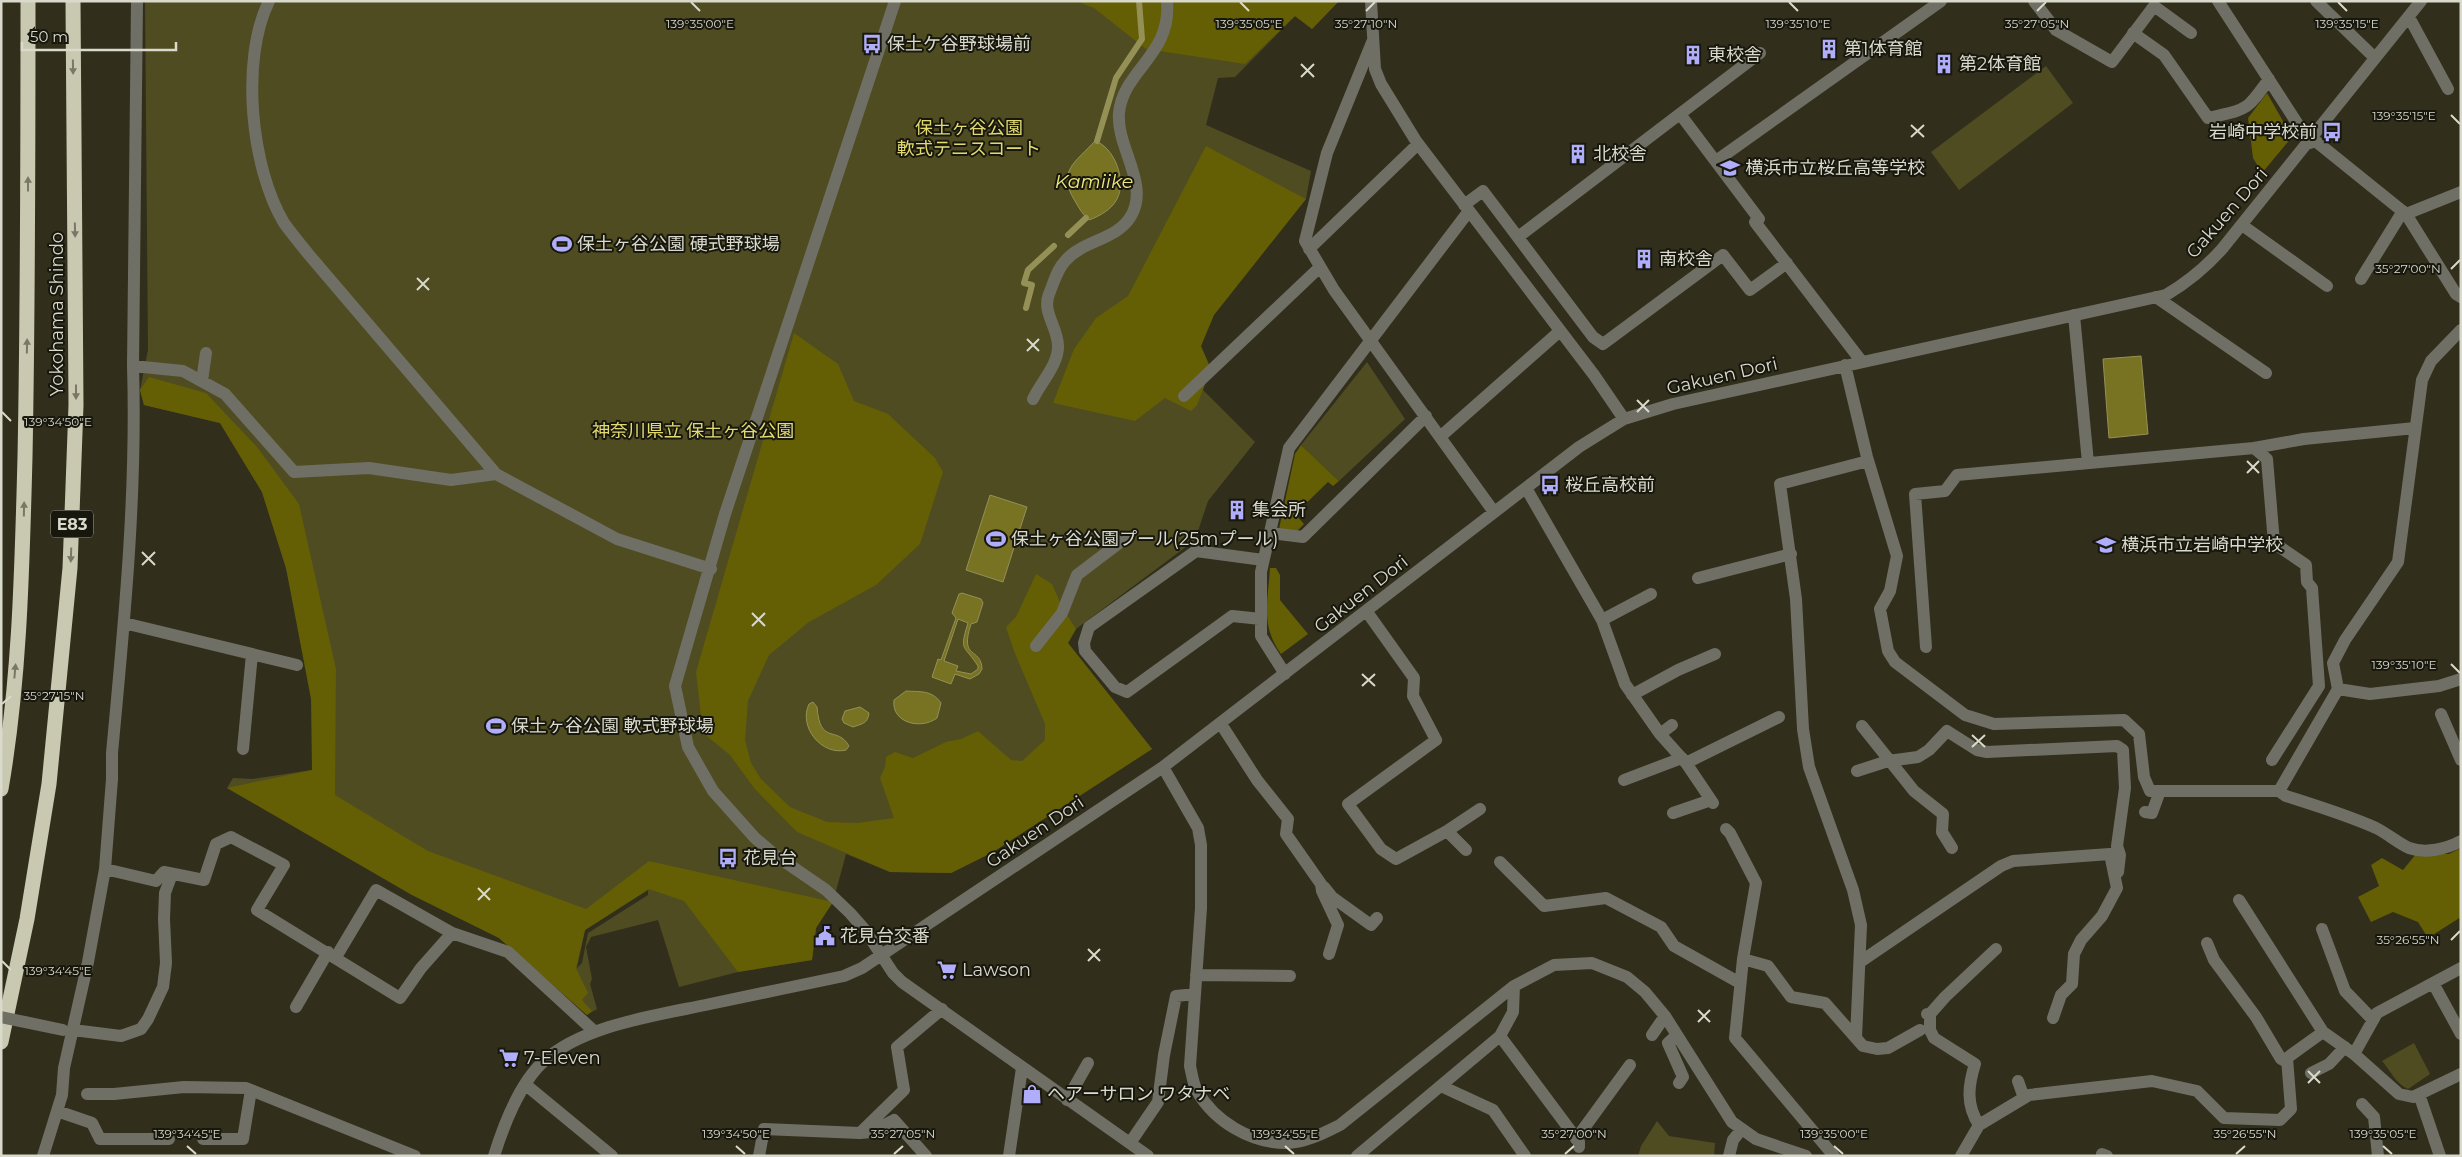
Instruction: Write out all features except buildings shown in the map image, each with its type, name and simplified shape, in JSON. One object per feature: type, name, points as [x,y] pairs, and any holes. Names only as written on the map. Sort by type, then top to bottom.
[{"type":"highway","name":"Yokohama Shindo","points":[[1,789],[6,759],[21,600],[29,286],[28,1]]},
{"type":"highway","name":"Yokohama Shindo","points":[[1,1042],[27,919],[49,784],[70,568],[76,405],[73,1]]},
{"type":"street","points":[[43,1156],[57,1111],[67,1095],[61,1065],[68,1030],[88,962],[105,869],[112,779],[112,753],[124,623],[134,415],[137,1]]},
{"type":"street","points":[[269,1],[256,43],[254,77],[255,124],[260,160],[270,194],[284,222],[310,256],[496,474],[617,539],[711,568]]},
{"type":"street","points":[[895,1],[725,514],[711,568],[675,686],[688,747],[713,791],[755,838],[775,855],[826,890],[844,907],[865,930],[881,956],[902,982],[1148,1156]]},
{"type":"street","points":[[1033,399],[1057,355],[1058,344],[1047,304],[1059,269],[1074,253],[1116,232],[1131,217],[1135,209],[1138,190],[1121,133],[1119,114],[1126,92],[1164,36],[1168,12],[1167,1]]},
{"type":"street","points":[[1371,1],[1375,70],[1418,144],[1560,331],[1624,419]]},
{"type":"street","points":[[1716,161],[1940,1]]},
{"type":"street","points":[[2034,1],[2056,30],[2112,62],[2154,6],[2191,33]]},
{"type":"street","points":[[2218,1],[2311,141],[2405,213],[2456,294],[2461,297]]},
{"type":"street","points":[[2316,1],[2375,58]]},
{"type":"street","name":"Gakuen Dori","points":[[494,1156],[502,1132],[526,1085],[542,1062],[565,1047],[614,1024],[856,972],[1163,767],[1367,612],[1579,447],[1624,419],[1673,404],[2166,295],[2185,284],[2204,269],[2242,225],[2421,1]]},
{"type":"street","points":[[2409,17],[2448,89]]},
{"type":"street","points":[[2133,33],[2164,55],[2208,118],[2245,109],[2252,104],[2269,79]]},
{"type":"street","points":[[1373,40],[1327,153],[1305,241],[1320,268],[1370,341],[1494,512]]},
{"type":"street","points":[[1518,237],[1760,53]]},
{"type":"street","points":[[1680,114],[1759,219],[1755,222],[1862,362]]},
{"type":"street","points":[[1309,248],[1418,144]]},
{"type":"street","points":[[1285,674],[1262,636],[1261,572],[1289,448],[1467,208],[1483,191],[1593,337],[1603,344],[1724,255],[1750,290],[1787,263]]},
{"type":"street","points":[[2361,279],[2405,213],[2461,192]]},
{"type":"street","points":[[2242,225],[2327,286]]},
{"type":"street","points":[[1184,396],[1320,268]]},
{"type":"street","points":[[2156,297],[2266,373]]},
{"type":"street","points":[[2074,315],[2088,463]]},
{"type":"street","points":[[2279,791],[2338,689],[2333,663],[2345,640],[2398,562],[2422,380],[2431,361],[2461,330]]},
{"type":"street","points":[[1440,437],[1560,331]]},
{"type":"street","points":[[202,381],[206,353]]},
{"type":"street","points":[[1845,365],[1868,461],[1897,556],[1890,591],[1880,609],[1888,650],[1895,662],[1965,715],[1994,724],[2124,720],[2139,734],[2144,777],[2150,792],[2279,791],[2286,796],[2353,818],[2390,835],[2409,848],[2428,850],[2448,848],[2461,841]]},
{"type":"street","points":[[133,366],[183,370],[225,394],[294,472],[369,468],[451,480],[496,474]]},
{"type":"street","points":[[1270,533],[1303,538],[1426,416]]},
{"type":"street","points":[[1926,647],[1915,494],[1945,491],[1957,475],[2254,448],[2304,439],[2415,428]]},
{"type":"street","points":[[2254,448],[2267,459],[2274,544],[2306,565],[2307,582],[2312,588],[2319,686],[2272,760]]},
{"type":"street","points":[[1856,1038],[1861,925],[1853,890],[1820,780],[1809,767],[1803,730],[1796,599],[1780,484],[1868,461]]},
{"type":"street","points":[[1526,488],[1602,620],[1625,684],[1660,734],[1684,761],[1712,801],[1673,813]]},
{"type":"street","points":[[1036,646],[1062,614],[1077,575],[1127,538]]},
{"type":"street","points":[[1261,619],[1232,616],[1127,692],[1115,688],[1085,650],[1084,643],[1089,628],[1196,550],[1263,560]]},
{"type":"street","points":[[1698,578],[1790,554]]},
{"type":"street","points":[[1602,620],[1651,594]]},
{"type":"street","points":[[1367,612],[1414,678],[1413,696],[1436,740],[1348,804],[1381,849],[1396,859],[1447,832],[1480,809]]},
{"type":"street","points":[[124,623],[298,665]]},
{"type":"street","points":[[243,749],[252,654]]},
{"type":"street","points":[[1632,695],[1678,670],[1715,654]]},
{"type":"street","points":[[2338,689],[2370,694],[2439,686],[2461,679]]},
{"type":"street","points":[[2441,714],[2461,760]]},
{"type":"street","points":[[1624,780],[1684,761],[1779,717]]},
{"type":"street","points":[[1221,724],[1257,780],[1288,819],[1286,834],[1321,884],[1332,897],[1371,925],[1377,918]]},
{"type":"street","points":[[1660,734],[1672,725]]},
{"type":"street","points":[[1862,726],[1888,761],[1914,791],[1943,814],[1942,832],[1952,848]]},
{"type":"street","points":[[1857,771],[1888,761],[1918,757],[1929,750],[1947,732],[1977,750],[1987,752],[2117,746],[2124,750],[2129,793],[2117,846],[2120,855],[2116,888],[2102,916],[2081,940],[2074,954],[2072,984],[2061,996],[2053,1018]]},
{"type":"street","points":[[1163,767],[1198,828],[1200,845],[1201,908],[1190,1066],[1196,1090],[1212,1112],[1234,1128],[1259,1140],[1287,1143],[1317,1136],[1340,1125],[1514,986],[1554,965],[1592,963],[1610,968],[1627,977],[1645,992],[1665,1016],[1712,1094],[1732,1122],[1756,1139],[1806,1156]]},
{"type":"street","points":[[2145,812],[2152,813],[2160,792]]},
{"type":"street","points":[[1726,829],[1730,833],[1756,882],[1743,959],[1734,1038],[1834,1156]]},
{"type":"street","points":[[1447,832],[1466,850]]},
{"type":"street","points":[[105,869],[156,881],[164,872],[204,880],[216,844],[231,837],[284,865],[257,910],[332,954],[400,998],[421,968],[452,933]]},
{"type":"street","points":[[1860,962],[2001,866],[2013,861],[2110,854],[2116,888]]},
{"type":"street","points":[[1500,862],[1544,906],[1606,898],[1661,927],[1674,946],[1740,983]]},
{"type":"street","points":[[1,1017],[68,1030],[121,1036],[141,1029],[148,1019],[163,987],[166,963],[165,893],[172,874]]},
{"type":"street","points":[[1321,884],[1322,891],[1338,925],[1329,954]]},
{"type":"street","points":[[296,1007],[376,890],[452,933],[508,952],[595,1032]]},
{"type":"street","points":[[2240,900],[2323,1032],[2350,1051],[2399,1094],[2413,1097],[2461,1074]]},
{"type":"street","points":[[2322,929],[2345,991],[2373,1020]]},
{"type":"street","points":[[2207,943],[2223,973],[2256,1017],[2281,1059],[2287,1062]]},
{"type":"street","points":[[1979,1125],[1972,1113],[1968,1085],[1975,1064],[1934,1038],[1930,1030],[1929,1014],[1996,949]]},
{"type":"street","points":[[1743,959],[1768,966],[1791,997],[1825,1003],[1862,1046],[1877,1049],[1888,1048],[1920,1030]]},
{"type":"street","points":[[2311,1073],[2350,1051],[2377,1013],[2461,968]]},
{"type":"street","points":[[1196,975],[1290,976]]},
{"type":"street","points":[[2433,983],[2461,1034]]},
{"type":"street","points":[[1357,1156],[1500,1036],[1513,1012],[1514,986]]},
{"type":"street","points":[[1130,1143],[1158,1102],[1165,1046],[1176,996],[1195,994]]},
{"type":"street","points":[[860,1133],[904,1090],[897,1047],[942,1009]]},
{"type":"street","points":[[1652,1035],[1665,1016]]},
{"type":"street","points":[[1960,1156],[1979,1125],[2024,1098],[2084,1087],[2152,1081],[2198,1091],[2224,1118],[2280,1120],[2291,1109],[2287,1058],[2323,1032]]},
{"type":"street","points":[[1677,1035],[1668,1043],[1683,1078],[1680,1083]]},
{"type":"street","points":[[1500,1036],[1577,1143],[1630,1065]]},
{"type":"street","points":[[1068,1100],[1088,1063]]},
{"type":"street","points":[[1009,1156],[1022,1068]]},
{"type":"street","points":[[2018,1081],[2024,1098]]},
{"type":"street","points":[[526,1085],[612,1156]]},
{"type":"street","points":[[1441,1086],[1493,1110],[1525,1156]]},
{"type":"street","points":[[87,1094],[114,1094],[184,1087],[246,1088],[415,1156]]},
{"type":"street","points":[[203,1139],[243,1139],[251,1090]]},
{"type":"street","points":[[2419,1094],[2440,1156]]},
{"type":"street","points":[[2362,1104],[2374,1117],[2378,1156]]},
{"type":"street","points":[[57,1111],[92,1123],[100,1139],[169,1139]]},
{"type":"street","points":[[759,1156],[764,1129],[860,1133],[871,1132],[894,1120],[926,1156]]},
{"type":"street","points":[[1729,1156],[1733,1140],[1741,1130]]},
{"type":"green space","name":"神奈川県立 保土ヶ谷公園","points":[[145,1],[1339,1],[1312,29],[1295,16],[1235,77],[1218,78],[1206,125],[1311,171],[1306,199],[1212,314],[1187,374],[1255,442],[1208,501],[1195,540],[1076,629],[1068,643],[1152,749],[993,852],[951,873],[890,872],[846,854],[833,902],[816,928],[812,960],[738,972],[679,987],[658,920],[591,937],[586,947],[592,979],[590,984],[597,1009],[587,1015],[499,938],[412,895],[227,788],[233,778],[253,779],[312,770],[312,686],[286,568],[262,492],[220,423],[144,405],[140,390],[148,350]],"holes":[[[648,890],[648,895],[588,933],[582,963],[577,968],[585,930]]]},
{"type":"green space","points":[[2046,66],[2073,103],[1959,190],[1931,152]]},
{"type":"green space","points":[[1367,362],[1405,419],[1339,481],[1301,445]]},
{"type":"green space","points":[[2414,1043],[2430,1074],[2408,1089],[2396,1080],[2382,1061]]},
{"type":"green space","points":[[1657,1121],[1669,1136],[1715,1143],[1714,1156],[1638,1156],[1641,1146]]},
{"type":"shaded area","points":[[1076,1],[1339,1],[1312,29],[1295,16],[1245,64],[1146,49],[1094,8]]},
{"type":"shaded area","points":[[2267,93],[2292,137],[2262,173],[2253,158],[2248,118]]},
{"type":"shaded area","points":[[1206,146],[1306,199],[1214,315],[1201,346],[1211,369],[1197,405],[1191,411],[1165,398],[1135,421],[1053,403],[1074,349],[1096,318],[1128,296]]},
{"type":"shaded area","points":[[794,333],[838,364],[854,401],[888,414],[935,458],[943,472],[920,544],[876,585],[809,622],[769,655],[748,701],[745,740],[751,763],[761,779],[790,807],[827,822],[857,823],[894,818],[880,778],[885,767],[886,757],[895,752],[913,758],[946,742],[961,739],[978,731],[1011,760],[1022,761],[1045,740],[1045,724],[1014,651],[1006,627],[1016,617],[1036,574],[1052,584],[1063,609],[1076,629],[1068,643],[1152,749],[993,852],[951,873],[890,872],[797,832],[754,788],[730,755],[703,733],[696,672]]},
{"type":"shaded area","points":[[149,377],[206,393],[257,447],[299,504],[336,669],[335,795],[428,851],[586,909],[649,861],[833,902],[816,928],[812,960],[738,972],[684,901],[649,889],[585,930],[576,968],[588,993],[582,1000],[592,1011],[587,1015],[499,938],[412,895],[227,788],[312,770],[311,699],[286,568],[262,492],[220,423],[144,405],[140,390]]},
{"type":"shaded area","points":[[1301,445],[1339,481],[1333,486],[1328,482],[1295,514],[1304,524],[1297,531],[1279,529],[1295,454]]},
{"type":"shaded area","points":[[1270,568],[1276,568],[1280,575],[1280,600],[1308,634],[1281,654],[1274,643],[1268,623],[1267,602]]},
{"type":"shaded area","points":[[2461,848],[2461,917],[2428,938],[2418,922],[2393,912],[2371,922],[2358,897],[2379,886],[2371,865],[2382,858],[2403,870],[2416,854],[2449,854]]},
{"type":"water","name":"Kamiike","points":[[1095,141],[1102,144],[1108,150],[1117,165],[1120,191],[1117,199],[1109,209],[1089,220],[1080,209],[1067,182],[1068,174],[1075,161]]},
{"type":"water","points":[[2141,356],[2148,434],[2109,438],[2103,359]]},
{"type":"water","name":"保土ヶ谷公園プール(25mプール)","points":[[990,495],[1027,507],[1003,582],[966,570]]},
{"type":"water","points":[[962,593],[981,599],[983,603],[977,622],[971,624],[968,636],[969,648],[978,657],[982,669],[979,674],[970,679],[955,674],[951,684],[932,677],[938,659],[941,660],[956,618],[952,613],[959,594]],"holes":[[[958,619],[968,623],[964,647],[978,666],[978,669],[971,674],[956,671],[958,666],[944,661]]]},
{"type":"water","points":[[906,691],[926,692],[938,699],[941,703],[937,718],[930,722],[916,724],[902,719],[894,708],[894,700]]},
{"type":"water","points":[[813,702],[817,707],[822,727],[825,731],[844,740],[849,746],[846,750],[837,751],[829,749],[814,738],[807,722],[806,713],[809,704]]},
{"type":"water","points":[[860,707],[869,713],[866,721],[853,727],[844,723],[842,719],[845,711]]},
{"type":"waterway","points":[[1097,141],[1116,78],[1142,39],[1139,1]]},
{"type":"waterway","points":[[1068,235],[1086,218]]},
{"type":"waterway","points":[[1026,308],[1032,285],[1024,283],[1028,270],[1054,246]]},
{"type":"place","name":"保土ケ谷野球場前","points":[[872,44]]},
{"type":"place","name":"第1体育館","points":[[1829,49]]},
{"type":"place","name":"東校舎","points":[[1693,55]]},
{"type":"place","name":"第2体育館","points":[[1944,64]]},
{"type":"place","name":"岩崎中学校前","points":[[2332,132]]},
{"type":"place","name":"北校舎","points":[[1578,154]]},
{"type":"place","name":"横浜市立桜丘高等学校","points":[[1730,168]]},
{"type":"place","name":"保土ヶ谷公園 硬式野球場","points":[[562,244]]},
{"type":"place","name":"南校舎","points":[[1644,259]]},
{"type":"place","name":"桜丘高校前","points":[[1550,485]]},
{"type":"place","name":"集会所","points":[[1237,510]]},
{"type":"place","name":"保土ヶ谷公園プール(25mプール)","points":[[996,539]]},
{"type":"place","name":"横浜市立岩崎中学校","points":[[2106,545]]},
{"type":"place","name":"保土ヶ谷公園 軟式野球場","points":[[496,726]]},
{"type":"place","name":"花見台","points":[[728,858]]},
{"type":"place","name":"花見台交番","points":[[825,936]]},
{"type":"place","name":"Lawson","points":[[947,970]]},
{"type":"place","name":"7-Eleven","points":[[509,1058]]},
{"type":"place","name":"ヘアーサロン ワタナベ","points":[[1032,1094]]},
{"type":"park label","name":"保土ヶ谷公園 軟式テニスコート","points":[[969,138]]}]
